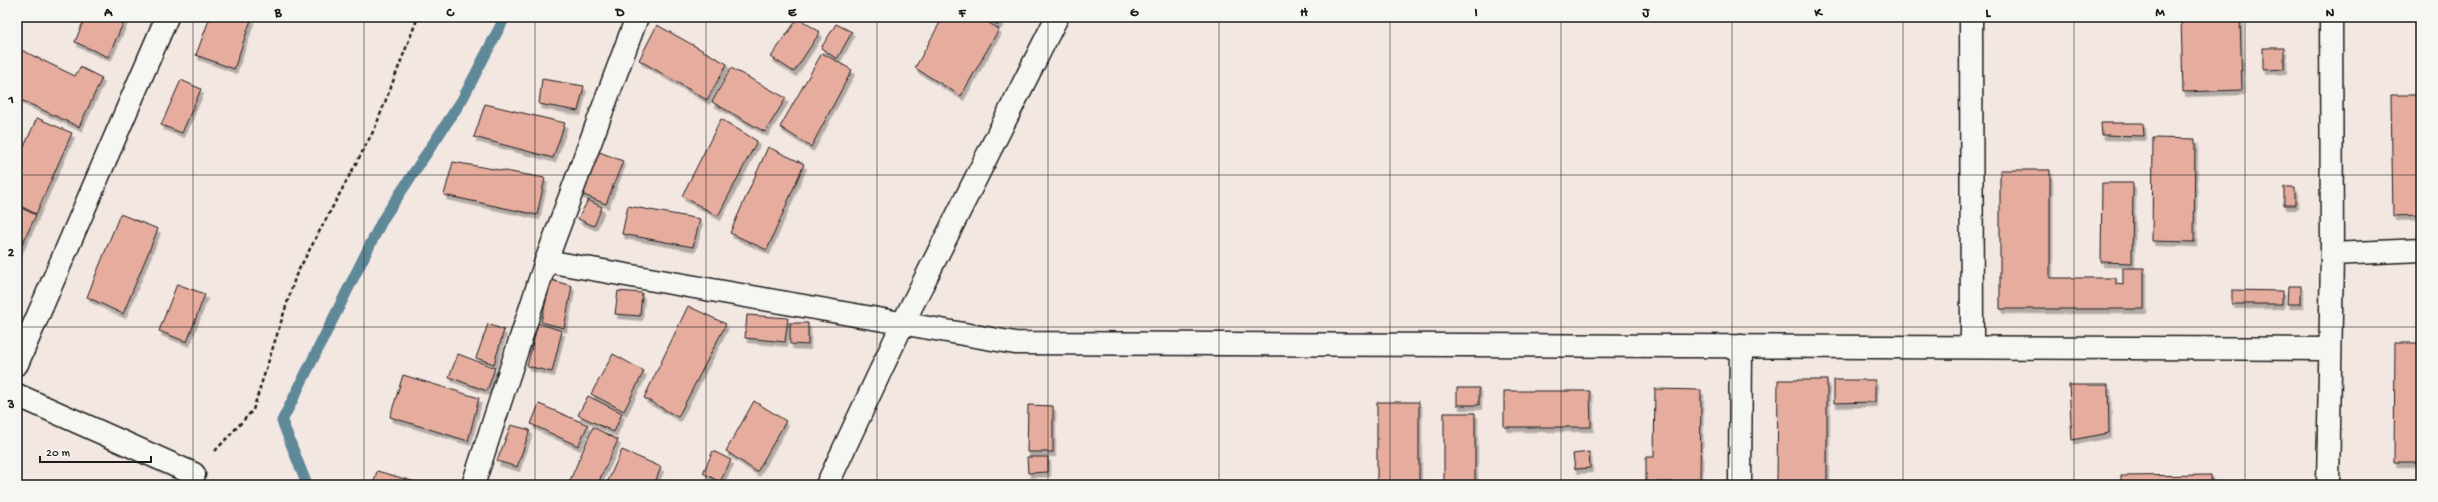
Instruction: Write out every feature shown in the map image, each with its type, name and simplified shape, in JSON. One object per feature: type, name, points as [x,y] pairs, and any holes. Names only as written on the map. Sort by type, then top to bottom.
[{"type":"street","points":[[17,364],[167,17]]},
{"type":"street","points":[[473,485],[546,261],[637,17]]},
{"type":"street","points":[[827,485],[902,323],[1057,17]]},
{"type":"street","points":[[1971,17],[1972,347]]},
{"type":"street","points":[[2328,485],[2329,349],[2332,254],[2331,17]]},
{"type":"street","points":[[2332,254],[2421,250]]},
{"type":"street","points":[[546,261],[1015,343],[2329,349]]},
{"type":"street","points":[[1740,485],[1741,346]]},
{"type":"street","points":[[17,395],[192,480]]},
{"type":"path","points":[[192,480],[253,410],[296,275],[375,128],[418,17]]},
{"type":"building","points":[[85,17],[126,17],[108,57],[75,42]]},
{"type":"building","points":[[210,17],[252,17],[234,69],[196,55]]},
{"type":"building","points":[[943,17],[979,17],[999,29],[961,96],[915,68]]},
{"type":"building","points":[[984,17],[1003,17],[998,25]]},
{"type":"building","points":[[2181,17],[2240,17],[2242,90],[2183,92]]},
{"type":"building","points":[[798,18],[820,32],[794,72],[771,57]]},
{"type":"building","points":[[836,24],[852,32],[837,59],[821,48]]},
{"type":"building","points":[[657,25],[727,64],[707,100],[639,60]]},
{"type":"building","points":[[17,48],[75,76],[80,67],[102,78],[79,127],[17,98]]},
{"type":"building","points":[[2263,48],[2284,48],[2284,69],[2263,70]]},
{"type":"building","points":[[822,53],[852,70],[811,147],[780,127]]},
{"type":"building","points":[[731,68],[786,98],[765,132],[712,102]]},
{"type":"building","points":[[542,79],[584,86],[578,111],[539,104]]},
{"type":"building","points":[[181,80],[201,89],[182,133],[161,125]]},
{"type":"building","points":[[2391,95],[2421,95],[2421,215],[2393,216]]},
{"type":"building","points":[[485,104],[565,123],[553,158],[474,137]]},
{"type":"building","points":[[37,118],[72,133],[36,214],[17,204],[17,162]]},
{"type":"building","points":[[721,119],[757,141],[718,216],[682,196]]},
{"type":"building","points":[[2101,123],[2143,123],[2144,136],[2102,135]]},
{"type":"building","points":[[2153,138],[2195,139],[2194,242],[2152,241]]},
{"type":"building","points":[[768,147],[804,164],[767,250],[730,233]]},
{"type":"building","points":[[594,150],[623,161],[606,204],[576,192]]},
{"type":"building","points":[[453,162],[545,178],[537,215],[444,195]]},
{"type":"building","points":[[2000,170],[2050,170],[2050,278],[2116,278],[2116,284],[2123,285],[2123,268],[2144,268],[2144,309],[2000,309]]},
{"type":"building","points":[[2102,183],[2133,183],[2132,263],[2101,262]]},
{"type":"building","points":[[2284,187],[2295,187],[2295,205],[2284,205]]},
{"type":"building","points":[[588,200],[602,207],[594,226],[578,219]]},
{"type":"building","points":[[17,206],[36,215],[17,255]]},
{"type":"building","points":[[628,206],[700,219],[693,247],[622,234]]},
{"type":"building","points":[[120,214],[158,229],[123,314],[87,297]]},
{"type":"building","points":[[551,280],[572,286],[564,328],[541,322]]},
{"type":"building","points":[[177,284],[205,294],[187,342],[159,331]]},
{"type":"building","points":[[2288,286],[2301,286],[2301,304],[2287,304]]},
{"type":"building","points":[[2232,290],[2282,291],[2282,304],[2232,304]]},
{"type":"building","points":[[618,291],[642,293],[640,316],[615,314]]},
{"type":"building","points":[[688,306],[726,324],[678,417],[644,398]]},
{"type":"building","points":[[747,315],[788,318],[785,342],[745,338]]},
{"type":"building","points":[[538,323],[562,331],[552,372],[527,366]]},
{"type":"building","points":[[790,323],[808,323],[808,345],[790,344]]},
{"type":"building","points":[[488,324],[504,330],[494,364],[476,358]]},
{"type":"building","points":[[2395,343],[2421,343],[2421,462],[2394,462]]},
{"type":"building","points":[[458,354],[495,368],[487,391],[449,377]]},
{"type":"building","points":[[613,354],[644,371],[624,411],[591,394]]},
{"type":"building","points":[[403,375],[479,398],[468,441],[390,417]]},
{"type":"building","points":[[1778,380],[1827,380],[1827,485],[1777,485]]},
{"type":"building","points":[[1834,380],[1875,380],[1875,402],[1834,403]]},
{"type":"building","points":[[2069,385],[2108,385],[2109,433],[2072,440]]},
{"type":"building","points":[[1457,388],[1479,388],[1479,405],[1457,405]]},
{"type":"building","points":[[1655,389],[1701,390],[1700,482],[1646,482],[1646,457],[1654,457]]},
{"type":"building","points":[[1504,391],[1590,391],[1591,427],[1504,427]]},
{"type":"building","points":[[588,396],[622,413],[614,432],[578,415]]},
{"type":"building","points":[[754,401],[786,421],[757,472],[726,451]]},
{"type":"building","points":[[1377,402],[1419,402],[1419,485],[1377,485]]},
{"type":"building","points":[[539,404],[588,425],[578,446],[531,424]]},
{"type":"building","points":[[1028,405],[1053,406],[1053,452],[1027,452]]},
{"type":"building","points":[[1444,413],[1475,413],[1475,485],[1444,485]]},
{"type":"building","points":[[511,425],[530,430],[517,467],[497,461]]},
{"type":"building","points":[[593,427],[618,440],[597,485],[568,485]]},
{"type":"building","points":[[622,450],[661,467],[654,485],[606,485]]},
{"type":"building","points":[[713,451],[731,460],[720,482],[703,473]]},
{"type":"building","points":[[1589,452],[1590,468],[1575,469],[1573,454]]},
{"type":"building","points":[[1027,457],[1048,457],[1048,472],[1028,473]]},
{"type":"building","points":[[377,471],[426,485],[373,485]]},
{"type":"building","points":[[2211,475],[2211,485],[2121,485],[2121,476]]},
{"type":"waterway","points":[[307,485],[282,421],[383,219],[462,100],[505,17]]}]
